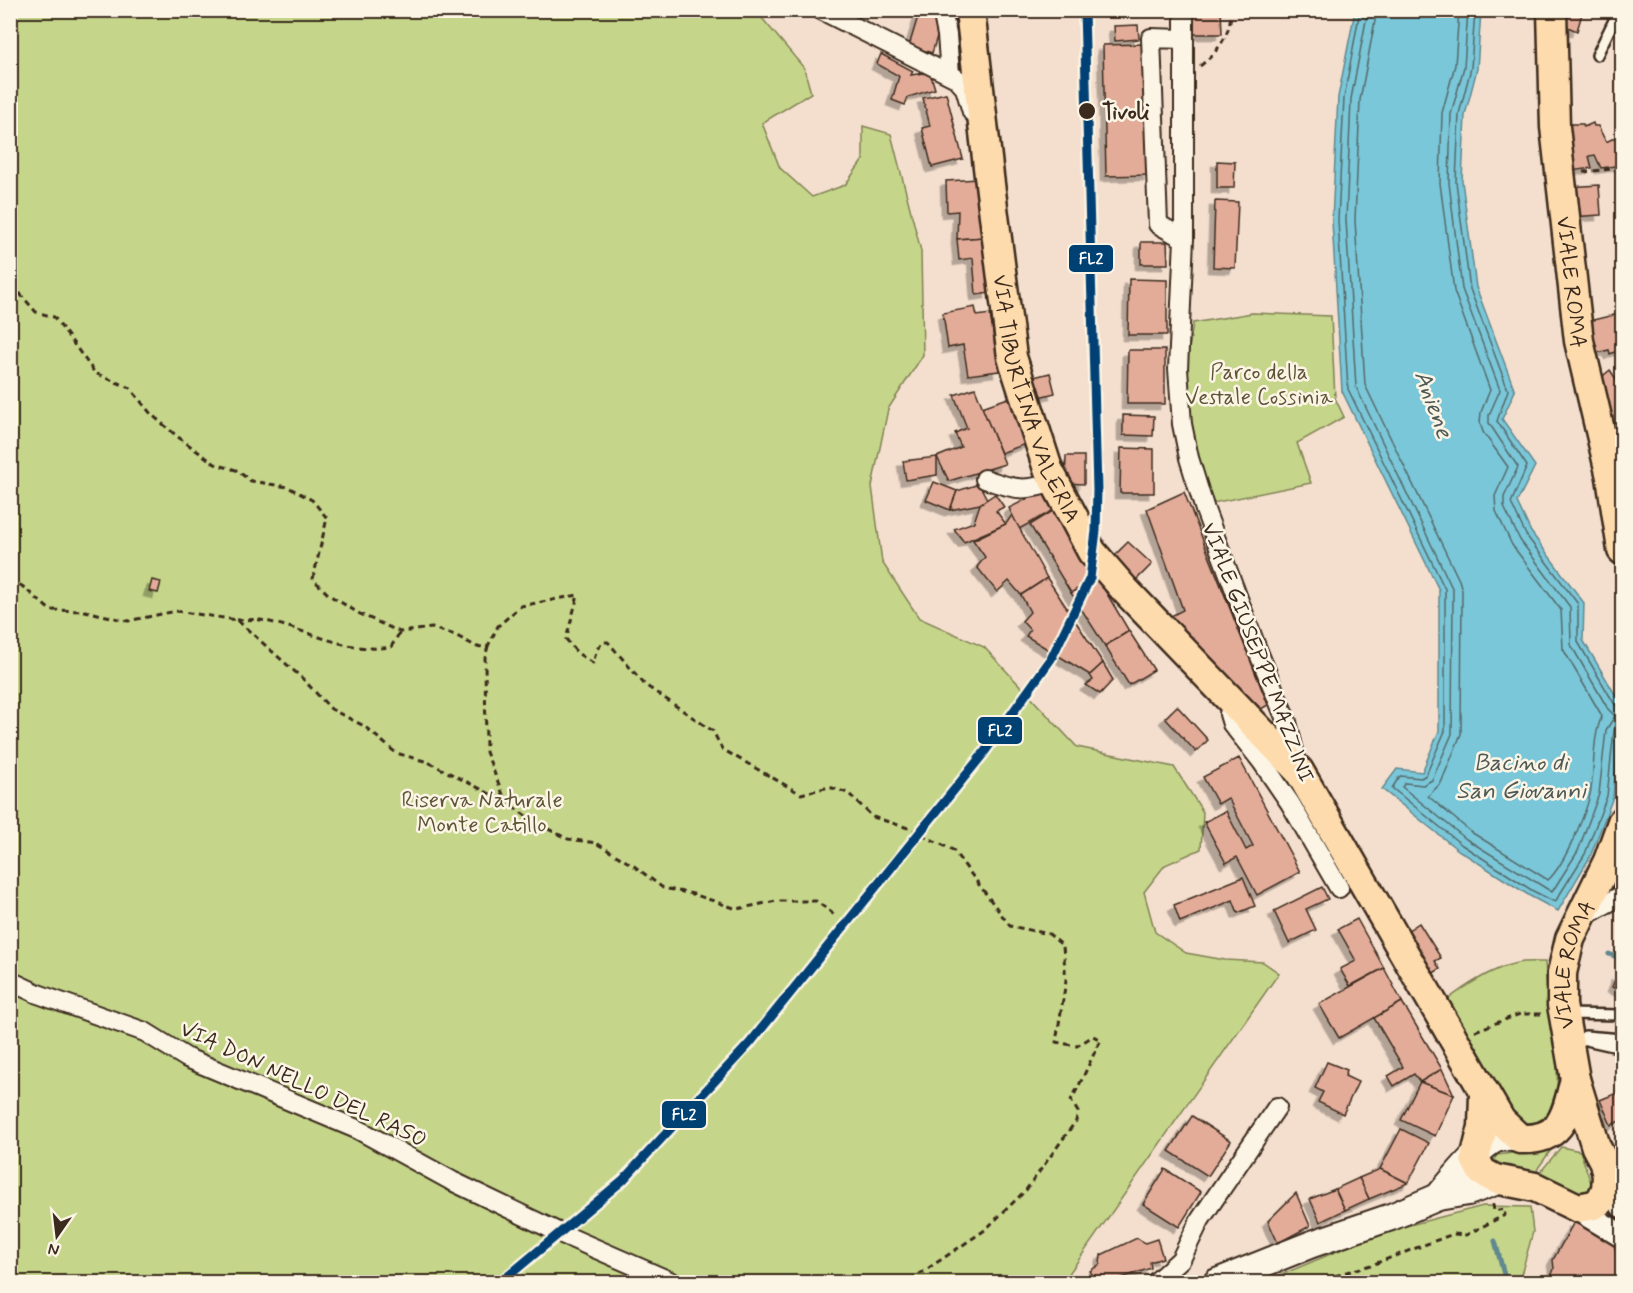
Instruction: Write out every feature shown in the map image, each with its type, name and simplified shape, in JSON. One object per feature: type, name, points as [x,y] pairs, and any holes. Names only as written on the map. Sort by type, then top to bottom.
[{"type":"main road","name":"VIA TIBURTINA VALERIA","points":[[970,10],[988,176],[1012,357],[1047,469],[1092,552],[1125,590],[1299,771]]},
{"type":"main road","name":"VIALE ROMA","points":[[1552,10],[1555,127],[1579,341],[1611,477],[1623,550]]},
{"type":"main road","name":"VIALE GIUSEPPE MAZZINI","points":[[1299,771],[1335,830],[1497,1118],[1520,1139]]},
{"type":"main road","name":"VIALE ROMA","points":[[1607,1176],[1575,1079],[1565,1025],[1562,983],[1564,961],[1570,939],[1608,861],[1623,822]]},
{"type":"main road","points":[[1438,1197],[1476,1155],[1497,1139],[1539,1138],[1555,1131],[1565,1115],[1575,1079]]},
{"type":"main road","points":[[1484,1094],[1483,1127],[1476,1163],[1489,1178],[1495,1182],[1535,1187],[1572,1206],[1584,1208],[1598,1203],[1605,1192],[1607,1176]]},
{"type":"main road","points":[[1555,1131],[1578,1136],[1596,1147]]},
{"type":"main road","points":[[1217,1282],[1438,1197],[1468,1192],[1495,1182]]},
{"type":"street","points":[[821,10],[950,74],[961,82],[968,95],[988,176]]},
{"type":"street","points":[[942,10],[950,74]]},
{"type":"street","name":"VIALE GIUSEPPE MAZZINI","points":[[1184,10],[1184,239],[1178,385],[1186,448],[1205,510],[1287,722],[1299,771]]},
{"type":"street","points":[[1184,39],[1151,38],[1158,224],[1184,239]]},
{"type":"street","points":[[985,479],[1023,490],[1033,489],[1054,481]]},
{"type":"street","points":[[1234,702],[1229,714],[1232,724],[1290,803],[1339,888]]},
{"type":"street","points":[[1580,919],[1623,895]]},
{"type":"street","name":"VIA DON NELLO DEL RASO","points":[[10,981],[38,994],[145,1032],[187,1058],[359,1130],[452,1181],[562,1234],[672,1282]]},
{"type":"street","points":[[1156,1282],[1182,1259],[1200,1220],[1277,1107]]},
{"type":"street","points":[[1607,1176],[1623,1206]]},
{"type":"street","points":[[1572,1206],[1623,1236]]},
{"type":"lane","points":[[1597,55],[1619,10]]},
{"type":"lane","points":[[1565,1025],[1623,1015]]},
{"type":"lane","points":[[1565,1025],[1598,1035],[1623,1039]]},
{"type":"lane","points":[[1565,1025],[1623,1048]]},
{"type":"path","points":[[1184,76],[1218,51],[1231,23],[1231,10]]},
{"type":"path","points":[[1560,175],[1623,168]]},
{"type":"path","points":[[10,274],[21,295],[36,312],[54,317],[76,344],[84,360],[95,373],[130,388],[151,414],[178,437],[215,464],[236,470],[251,481],[288,487],[312,500],[327,518],[313,579],[329,595],[360,614],[400,632],[432,628],[455,635],[477,647],[488,646]]},
{"type":"path","points":[[10,580],[22,586],[50,610],[85,611],[128,621],[176,611],[237,620],[258,620],[341,643],[377,649],[391,647],[400,632]]},
{"type":"path","points":[[506,802],[486,752],[485,658],[488,646],[498,626],[521,606],[578,595],[566,639],[577,653],[593,663],[597,649],[603,642],[608,642],[645,685],[713,731],[722,749],[801,794],[830,787],[848,793],[873,817],[908,828],[953,850],[1010,926],[1049,934],[1063,946],[1066,981],[1056,1042],[1077,1046],[1093,1036],[1101,1040],[1071,1100],[1078,1112],[1076,1121],[1026,1190],[985,1230],[908,1282]]},
{"type":"path","points":[[237,620],[302,678],[331,709],[364,726],[396,753],[428,762],[506,802],[536,823],[568,839],[596,843],[634,866],[663,888],[693,894],[737,909],[776,901],[816,901],[836,916]]},
{"type":"path","points":[[1453,1040],[1520,1014]]},
{"type":"path","points":[[1315,1282],[1374,1264],[1452,1234],[1466,1235],[1505,1215],[1504,1209],[1494,1211],[1495,1182]]},
{"type":"green space","name":"Riserva Naturale Monte Catillo","points":[[10,11],[756,11],[804,68],[811,93],[762,123],[780,168],[812,197],[845,185],[863,160],[863,126],[891,134],[921,251],[923,355],[888,409],[872,486],[882,562],[919,618],[984,647],[1077,747],[1174,767],[1203,812],[1201,849],[1165,865],[1144,892],[1155,932],[1186,953],[1225,960],[1263,962],[1279,973],[1068,1275],[1077,1282],[11,1282]]},
{"type":"green space","name":"Parco della Vestale Cossinia","points":[[1252,313],[1331,316],[1335,398],[1344,417],[1297,443],[1311,483],[1213,503],[1199,456],[1189,408],[1187,369],[1193,323]]},
{"type":"green space","points":[[1520,962],[1545,962],[1557,1062],[1555,1101],[1549,1115],[1536,1123],[1517,1121],[1443,1003],[1469,984],[1497,969]]},
{"type":"green space","points":[[1556,1143],[1538,1168],[1535,1178],[1494,1166],[1497,1155]]},
{"type":"green space","points":[[1561,1147],[1580,1151],[1591,1183],[1588,1191],[1582,1196],[1541,1178],[1542,1170]]},
{"type":"green space","points":[[1483,1206],[1530,1207],[1533,1232],[1519,1282],[1264,1282],[1383,1232]]},
{"type":"water","name":"Bacino di San Giovanni","points":[[1355,11],[1481,11],[1477,69],[1465,115],[1462,181],[1476,287],[1515,391],[1502,419],[1535,466],[1517,502],[1531,532],[1584,603],[1583,640],[1622,706],[1613,797],[1590,857],[1558,911],[1458,850],[1382,789],[1397,769],[1422,772],[1439,731],[1439,590],[1342,391],[1332,221],[1338,97]]},
{"type":"building","points":[[1192,10],[1221,10],[1222,34],[1193,34]]},
{"type":"building","points":[[1556,10],[1583,10],[1577,31],[1556,22]]},
{"type":"building","points":[[919,13],[942,20],[932,53],[909,46]]},
{"type":"building","points":[[1138,25],[1139,39],[1115,41],[1114,26]]},
{"type":"building","points":[[1146,44],[1149,175],[1106,176],[1103,45]]},
{"type":"building","points":[[881,54],[913,71],[911,75],[930,72],[935,89],[908,97],[905,105],[892,100],[899,76],[877,64]]},
{"type":"building","points":[[946,93],[963,159],[932,167],[922,128],[930,126],[923,98]]},
{"type":"building","points":[[1593,123],[1594,126],[1598,126],[1606,142],[1622,134],[1622,165],[1601,168],[1595,155],[1589,156],[1592,168],[1571,171],[1567,124],[1583,124],[1584,127]]},
{"type":"building","points":[[1217,161],[1235,162],[1234,188],[1217,188]]},
{"type":"building","points":[[979,179],[985,237],[957,239],[958,211],[947,212],[946,181]]},
{"type":"building","points":[[1599,185],[1601,215],[1570,217],[1568,187]]},
{"type":"building","points":[[1215,201],[1238,202],[1235,268],[1213,267]]},
{"type":"building","points":[[985,237],[990,293],[976,295],[973,258],[959,260],[957,239]]},
{"type":"building","points":[[1141,242],[1167,242],[1168,264],[1141,264]]},
{"type":"building","points":[[1129,279],[1167,280],[1167,335],[1128,335]]},
{"type":"building","points":[[975,307],[977,316],[990,314],[999,371],[968,375],[963,345],[948,348],[943,313]]},
{"type":"building","points":[[1622,313],[1622,349],[1610,354],[1609,350],[1596,353],[1589,321]]},
{"type":"building","points":[[1128,350],[1165,350],[1165,404],[1127,404]]},
{"type":"building","points":[[1610,370],[1622,388],[1622,464],[1599,385],[1604,375]]},
{"type":"building","points":[[1050,373],[1055,393],[1039,397],[1034,377]]},
{"type":"building","points":[[975,388],[1005,464],[949,481],[937,457],[961,447],[955,433],[967,428],[954,395]]},
{"type":"building","points":[[1014,396],[1031,442],[1001,453],[982,407]]},
{"type":"building","points":[[1123,415],[1154,416],[1153,436],[1123,435]]},
{"type":"building","points":[[1121,448],[1154,449],[1154,493],[1120,493]]},
{"type":"building","points":[[1066,456],[1084,456],[1084,484],[1065,483]]},
{"type":"building","points":[[937,457],[937,475],[906,480],[903,461]]},
{"type":"building","points":[[934,482],[957,491],[950,510],[926,500]]},
{"type":"building","points":[[979,484],[987,499],[980,504],[950,510],[957,491]]},
{"type":"building","points":[[1045,490],[1056,509],[1019,529],[1009,508]]},
{"type":"building","points":[[1184,492],[1268,705],[1261,709],[1169,617],[1183,610],[1147,509]]},
{"type":"building","points":[[995,494],[1004,507],[996,511],[1006,524],[964,542],[954,529],[974,522],[980,504]]},
{"type":"building","points":[[1056,509],[1097,577],[1071,593],[1030,525]]},
{"type":"building","points":[[1012,515],[1047,578],[1021,595],[1009,581],[997,592],[977,567],[985,557],[973,540],[1006,524]]},
{"type":"building","points":[[1128,542],[1152,564],[1134,582],[1110,560]]},
{"type":"building","points":[[1097,577],[1129,631],[1105,646],[1071,593]]},
{"type":"building","points":[[1047,578],[1103,663],[1090,675],[1026,636],[1030,630],[1022,621],[1030,612],[1021,595]]},
{"type":"building","points":[[152,580],[161,582],[158,593],[149,591]]},
{"type":"building","points":[[1129,631],[1154,670],[1129,685],[1105,646]]},
{"type":"building","points":[[1103,663],[1113,680],[1100,694],[1086,685],[1093,680],[1090,675]]},
{"type":"building","points":[[1177,706],[1208,740],[1196,752],[1165,718]]},
{"type":"building","points":[[1239,758],[1300,872],[1257,895],[1237,857],[1226,863],[1204,822],[1226,811],[1246,850],[1253,846],[1228,798],[1218,804],[1203,777]]},
{"type":"building","points":[[1243,877],[1255,906],[1238,913],[1233,900],[1180,922],[1174,905]]},
{"type":"building","points":[[1322,887],[1328,899],[1306,909],[1316,930],[1289,943],[1274,911]]},
{"type":"building","points":[[1357,919],[1384,968],[1350,986],[1340,969],[1356,961],[1338,929]]},
{"type":"building","points":[[1419,923],[1441,958],[1435,961],[1440,969],[1427,977],[1401,935]]},
{"type":"building","points":[[1384,968],[1402,1002],[1339,1038],[1319,1004]]},
{"type":"building","points":[[1617,975],[1622,978],[1622,991],[1612,987]]},
{"type":"building","points":[[1402,1002],[1442,1069],[1420,1082],[1414,1074],[1394,1086],[1388,1076],[1403,1067],[1374,1018]]},
{"type":"building","points":[[1327,1062],[1347,1070],[1345,1076],[1358,1082],[1343,1114],[1318,1102],[1323,1092],[1315,1088]]},
{"type":"building","points":[[1442,1069],[1454,1095],[1420,1082]]},
{"type":"building","points":[[1420,1082],[1454,1095],[1435,1136],[1401,1120]]},
{"type":"building","points":[[1617,1093],[1622,1106],[1622,1120],[1611,1125],[1600,1100]]},
{"type":"building","points":[[1192,1116],[1231,1141],[1208,1176],[1169,1151]]},
{"type":"building","points":[[1401,1129],[1429,1143],[1408,1183],[1380,1169]]},
{"type":"building","points":[[1165,1169],[1201,1192],[1179,1227],[1143,1204]]},
{"type":"building","points":[[1380,1169],[1408,1183],[1369,1199],[1359,1178]]},
{"type":"building","points":[[1359,1178],[1369,1199],[1345,1210],[1335,1189]]},
{"type":"building","points":[[1335,1189],[1345,1210],[1320,1222],[1310,1199]]},
{"type":"building","points":[[1296,1193],[1310,1226],[1278,1243],[1268,1221]]},
{"type":"building","points":[[1574,1222],[1614,1242],[1622,1282],[1549,1282],[1554,1269],[1553,1260]]},
{"type":"building","points":[[1137,1238],[1145,1243],[1157,1239],[1163,1258],[1150,1262],[1151,1268],[1110,1282],[1097,1282],[1090,1271],[1100,1264],[1101,1255]]},
{"type":"waterway","name":"Aniene","points":[[1609,954],[1622,959]]},
{"type":"waterway","points":[[1495,1241],[1506,1282]]},
{"type":"transit line","name":"FL2","points":[[501,1282],[623,1180],[750,1043],[983,754],[1051,659],[1090,578],[1096,531],[1097,490],[1084,10]]},
{"type":"place","name":"Tivoli","points":[[1087,111]]}]
